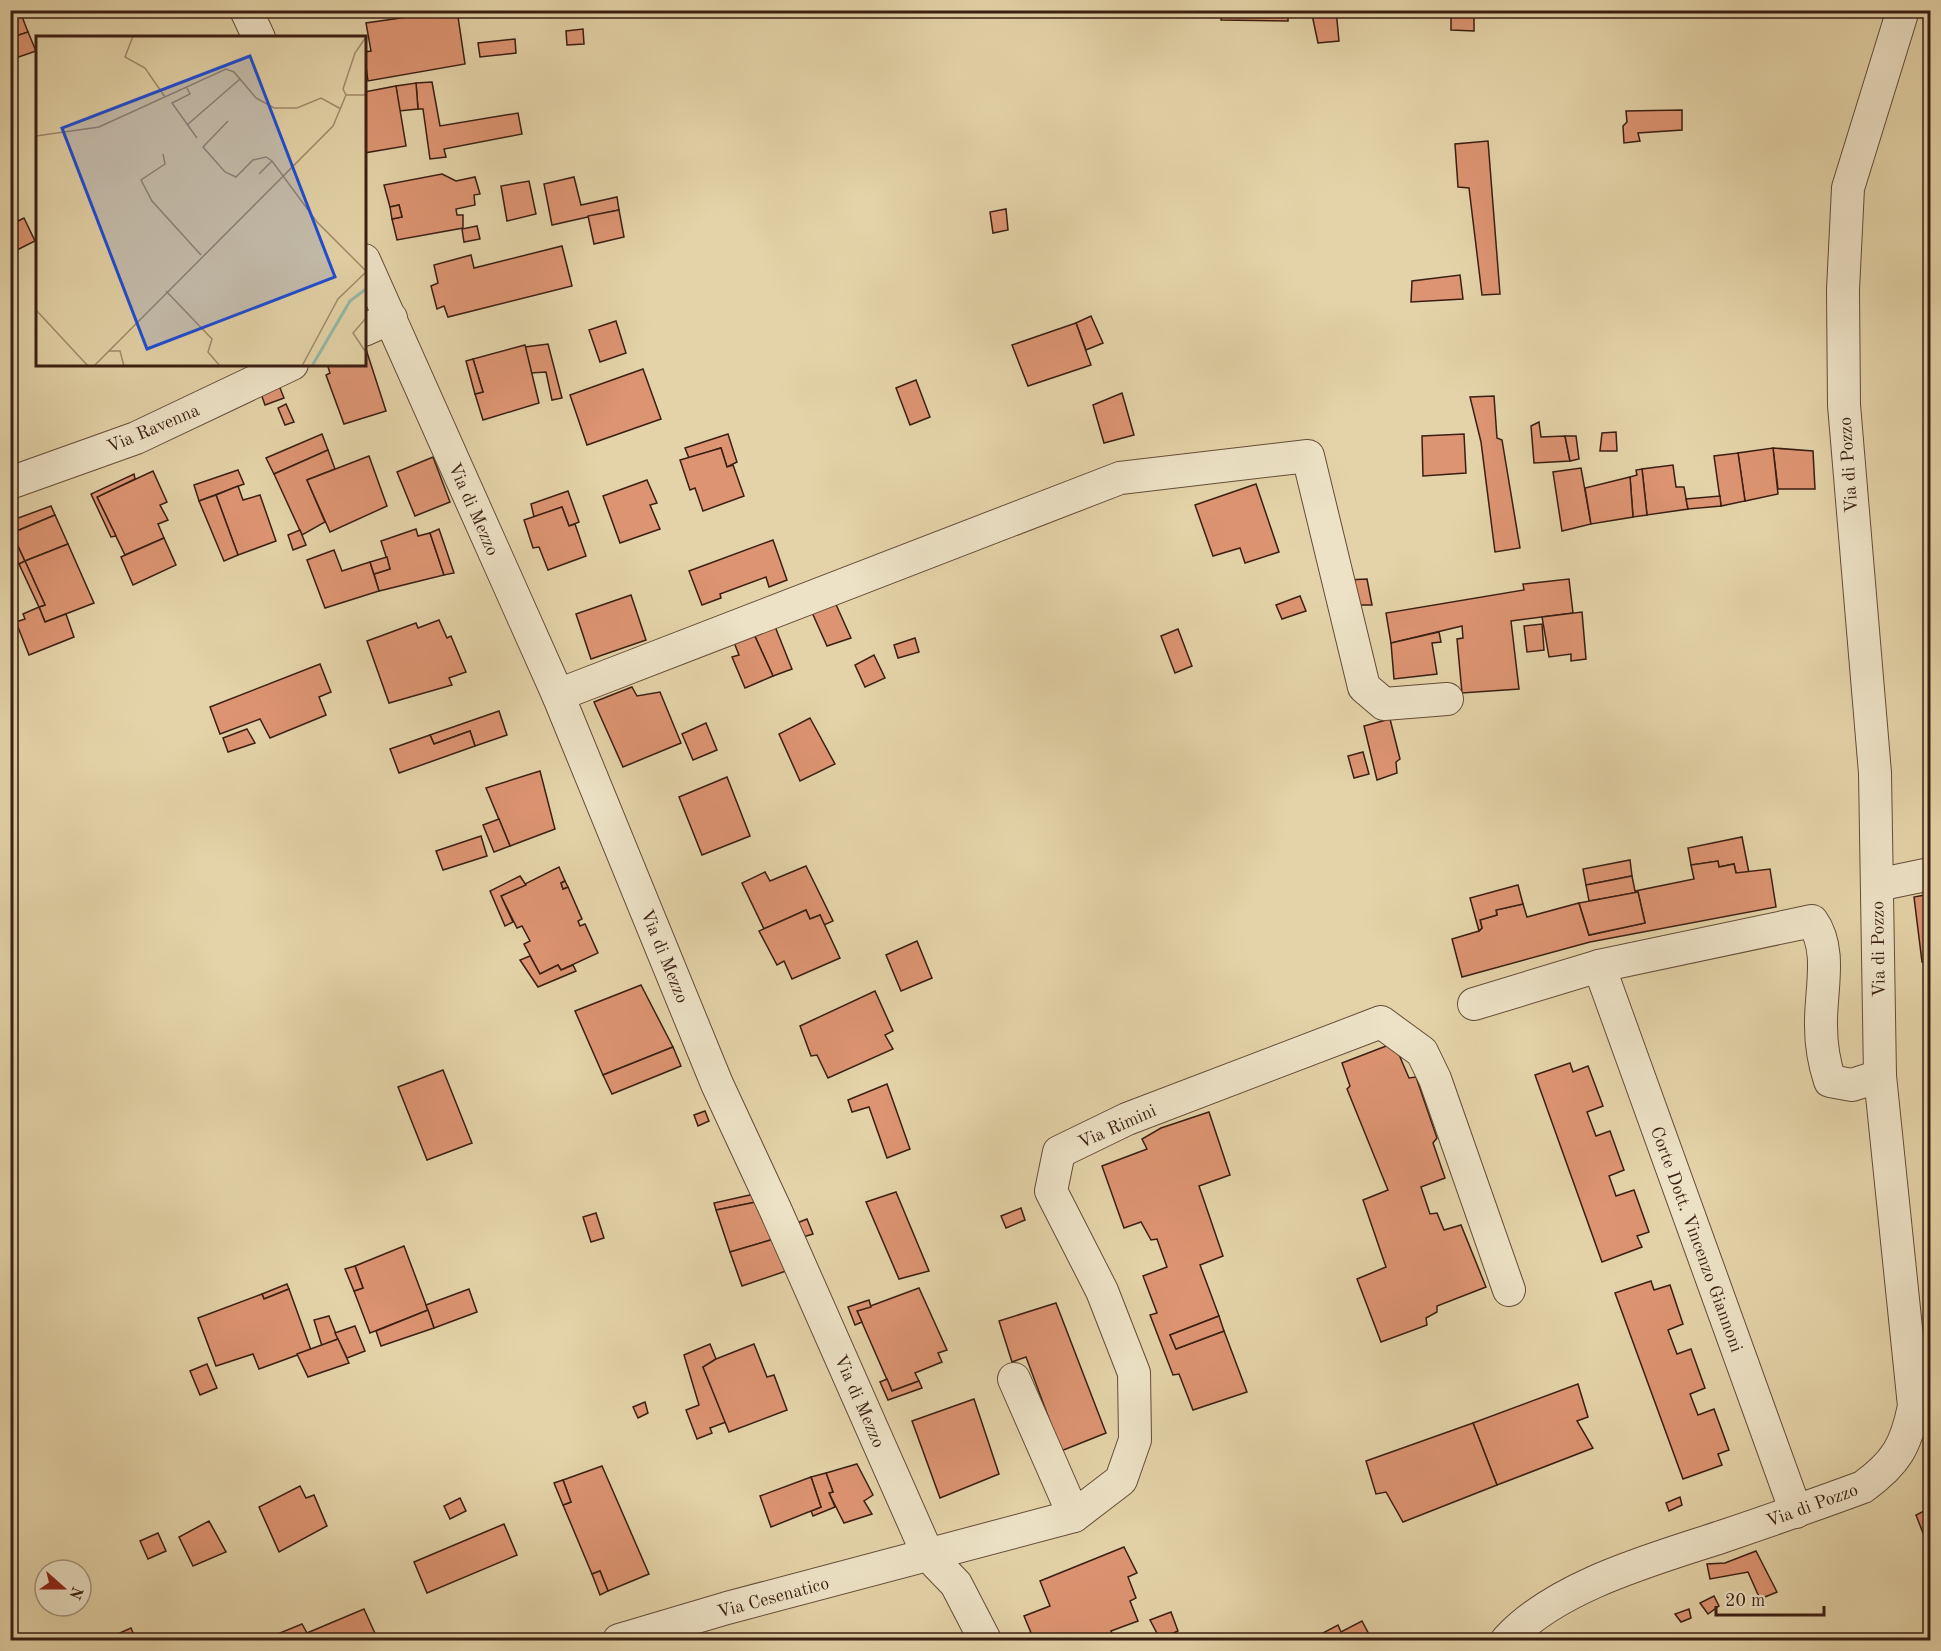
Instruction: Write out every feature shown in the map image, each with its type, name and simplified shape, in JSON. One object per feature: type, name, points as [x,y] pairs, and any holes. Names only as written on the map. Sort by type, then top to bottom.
[{"type":"street","points":[[246,10],[258,36]]},
{"type":"street","name":"Via di Pozzo","points":[[1507,1641],[1515,1631],[1562,1600],[1603,1578],[1796,1512],[1863,1486],[1883,1472],[1899,1453],[1910,1430],[1914,1406],[1880,1076],[1875,772],[1844,405],[1843,290],[1848,188],[1903,10]]},
{"type":"street","name":"Via di Mezzo","points":[[366,270],[378,324],[558,695],[717,1084],[928,1556],[956,1584],[985,1641]]},
{"type":"street","name":"Via Ravenna","points":[[10,483],[136,438],[288,366]]},
{"type":"street","points":[[558,695],[1120,478],[1308,456],[1364,687],[1384,704],[1447,699]]},
{"type":"street","points":[[1877,885],[1930,874]]},
{"type":"street","points":[[1474,1004],[1599,966],[1812,921],[1822,935],[1821,1026],[1824,1062],[1830,1081],[1852,1085],[1880,1076]]},
{"type":"street","name":"Corte Dott. Vincenzo Giannoni","points":[[1599,966],[1796,1512]]},
{"type":"street","name":"Via Rimini","points":[[928,1556],[1074,1516],[1121,1480],[1135,1440],[1134,1373],[1102,1291],[1051,1191],[1059,1152],[1127,1119],[1381,1022],[1422,1052],[1435,1079],[1509,1290]]},
{"type":"street","points":[[1014,1379],[1074,1516]]},
{"type":"street","name":"Via Cesenatico","points":[[619,1641],[727,1608],[928,1556]]},
{"type":"building","points":[[10,10],[34,10],[21,14],[28,32],[10,38]]},
{"type":"building","points":[[457,10],[465,64],[368,81],[366,52],[371,51],[366,23]]},
{"type":"building","points":[[1222,10],[1288,10],[1288,21],[1221,20]]},
{"type":"building","points":[[1311,10],[1336,10],[1339,41],[1318,43]]},
{"type":"building","points":[[1459,10],[1483,10],[1483,16],[1474,17],[1474,31],[1451,30],[1451,15],[1460,15]]},
{"type":"building","points":[[583,29],[584,44],[567,45],[566,31]]},
{"type":"building","points":[[28,32],[36,51],[10,60],[10,38]]},
{"type":"building","points":[[515,39],[516,53],[480,57],[478,43]]},
{"type":"building","points":[[432,82],[440,126],[518,113],[522,134],[444,149],[446,157],[430,159],[423,109],[418,109],[416,83]]},
{"type":"building","points":[[416,83],[418,109],[399,111],[396,86]]},
{"type":"building","points":[[396,86],[406,146],[366,153],[366,92]]},
{"type":"building","points":[[1682,110],[1682,130],[1638,133],[1640,141],[1624,143],[1623,126],[1627,122],[1626,111]]},
{"type":"building","points":[[1488,141],[1500,294],[1482,295],[1469,188],[1458,187],[1455,144]]},
{"type":"building","points":[[442,174],[456,181],[475,177],[480,194],[474,195],[475,205],[456,209],[457,215],[463,215],[463,228],[397,240],[392,219],[402,217],[399,205],[390,207],[384,185]]},
{"type":"building","points":[[574,177],[581,205],[617,197],[619,210],[552,225],[544,184]]},
{"type":"building","points":[[529,181],[536,214],[507,221],[501,186]]},
{"type":"building","points":[[399,205],[402,217],[392,219],[390,207]]},
{"type":"building","points":[[1006,209],[1008,230],[993,233],[990,212]]},
{"type":"building","points":[[619,210],[624,237],[594,244],[588,216]]},
{"type":"building","points":[[24,218],[35,241],[13,252],[10,225]]},
{"type":"building","points":[[477,226],[480,239],[464,242],[462,229]]},
{"type":"building","points":[[562,246],[572,286],[448,317],[444,306],[437,309],[431,286],[438,283],[434,265],[471,255],[474,268]]},
{"type":"building","points":[[1460,275],[1463,299],[1411,302],[1412,281]]},
{"type":"building","points":[[1091,316],[1103,343],[1086,350],[1076,323]]},
{"type":"building","points":[[616,321],[626,353],[600,362],[589,330]]},
{"type":"building","points":[[1076,323],[1091,365],[1028,386],[1012,345]]},
{"type":"building","points":[[548,344],[562,398],[552,400],[546,372],[531,373],[525,347]]},
{"type":"building","points":[[525,345],[539,403],[483,420],[475,394],[483,392],[473,359]]},
{"type":"building","points":[[366,349],[386,411],[344,424],[326,375],[330,373],[328,366],[366,366]]},
{"type":"building","points":[[473,359],[483,392],[475,394],[466,361]]},
{"type":"building","points":[[643,369],[661,419],[587,445],[570,395]]},
{"type":"building","points":[[916,380],[930,417],[910,425],[896,388]]},
{"type":"building","points":[[278,383],[284,398],[265,405],[260,391]]},
{"type":"building","points":[[1122,393],[1134,435],[1104,443],[1093,405]]},
{"type":"building","points":[[1494,396],[1497,438],[1502,440],[1520,548],[1495,552],[1481,442],[1470,397]]},
{"type":"building","points":[[286,404],[294,422],[285,425],[278,408]]},
{"type":"building","points":[[1539,422],[1541,437],[1565,436],[1570,461],[1534,463],[1531,426]]},
{"type":"building","points":[[1616,432],[1617,451],[1600,451],[1602,433]]},
{"type":"building","points":[[322,434],[328,450],[274,474],[266,458]]},
{"type":"building","points":[[728,434],[737,462],[727,467],[721,448],[689,458],[685,448]]},
{"type":"building","points":[[1464,434],[1466,473],[1423,476],[1422,436]]},
{"type":"building","points":[[1565,436],[1576,436],[1579,459],[1570,461]]},
{"type":"building","points":[[721,448],[727,467],[733,465],[744,496],[703,511],[695,488],[690,490],[680,460]]},
{"type":"building","points":[[1773,448],[1813,451],[1815,489],[1778,489]]},
{"type":"building","points":[[1773,448],[1778,494],[1745,501],[1738,453]]},
{"type":"building","points":[[328,450],[335,469],[307,480],[325,522],[302,535],[274,474]]},
{"type":"building","points":[[1738,453],[1745,501],[1721,506],[1714,456]]},
{"type":"building","points":[[369,456],[387,506],[330,532],[307,480]]},
{"type":"building","points":[[433,457],[450,502],[415,516],[397,472]]},
{"type":"building","points":[[1673,465],[1676,487],[1684,487],[1688,509],[1647,515],[1642,469]]},
{"type":"building","points":[[1581,468],[1591,524],[1562,531],[1553,472]]},
{"type":"building","points":[[1642,469],[1647,515],[1633,517],[1630,477],[1637,475],[1636,470]]},
{"type":"building","points":[[238,470],[244,484],[199,501],[194,485]]},
{"type":"building","points":[[153,471],[167,502],[160,505],[168,520],[158,524],[164,538],[125,555],[97,497]]},
{"type":"building","points":[[134,474],[135,479],[97,497],[116,536],[111,537],[91,494]]},
{"type":"building","points":[[1630,477],[1633,517],[1591,524],[1585,488]]},
{"type":"building","points":[[647,480],[657,503],[650,505],[660,529],[620,543],[603,496]]},
{"type":"building","points":[[1256,484],[1279,552],[1245,563],[1240,548],[1213,556],[1195,505]]},
{"type":"building","points":[[238,486],[243,500],[260,495],[276,541],[238,555],[216,495]]},
{"type":"building","points":[[568,491],[579,522],[569,526],[562,507],[534,517],[531,504]]},
{"type":"building","points":[[216,495],[238,555],[224,561],[199,501]]},
{"type":"building","points":[[1720,496],[1721,506],[1688,509],[1686,499]]},
{"type":"building","points":[[51,506],[55,515],[12,533],[25,561],[19,564],[10,547],[10,521]]},
{"type":"building","points":[[562,507],[569,526],[575,524],[586,556],[548,570],[539,547],[533,548],[524,520]]},
{"type":"building","points":[[55,515],[68,544],[25,561],[12,533]]},
{"type":"building","points":[[416,529],[418,536],[430,533],[444,575],[379,591],[374,574],[390,569],[381,541]]},
{"type":"building","points":[[439,529],[454,573],[444,575],[430,533]]},
{"type":"building","points":[[300,530],[306,545],[293,550],[288,535]]},
{"type":"building","points":[[164,538],[176,565],[133,585],[121,557]]},
{"type":"building","points":[[773,540],[787,580],[769,587],[766,577],[720,594],[721,598],[702,605],[689,571]]},
{"type":"building","points":[[68,544],[94,603],[45,622],[39,607],[45,605],[25,561]]},
{"type":"building","points":[[334,550],[342,571],[370,562],[379,591],[325,608],[307,560]]},
{"type":"building","points":[[387,557],[390,569],[374,574],[370,562]]},
{"type":"building","points":[[25,561],[45,605],[39,607],[19,564]]},
{"type":"building","points":[[1367,579],[1372,605],[1348,605],[1347,580]]},
{"type":"building","points":[[1569,579],[1573,613],[1511,621],[1519,689],[1462,693],[1457,639],[1463,638],[1462,626],[1391,643],[1386,613],[1524,590],[1523,584]]},
{"type":"building","points":[[631,595],[646,640],[591,659],[576,614]]},
{"type":"building","points":[[1300,596],[1306,611],[1282,619],[1276,605]]},
{"type":"building","points":[[834,600],[851,638],[827,646],[810,608]]},
{"type":"building","points":[[39,607],[45,622],[66,614],[74,637],[29,655],[16,622],[25,619],[23,614]]},
{"type":"building","points":[[1582,612],[1586,659],[1571,661],[1571,654],[1549,657],[1542,617]]},
{"type":"building","points":[[439,620],[447,638],[451,636],[466,672],[449,678],[452,685],[389,703],[367,641],[416,623],[418,628]]},
{"type":"building","points":[[774,624],[792,669],[773,676],[753,632]]},
{"type":"building","points":[[1542,624],[1544,650],[1527,652],[1524,626]]},
{"type":"building","points":[[1178,629],[1192,666],[1175,673],[1161,636]]},
{"type":"building","points":[[753,632],[773,676],[745,688],[732,657],[739,655],[733,640]]},
{"type":"building","points":[[1439,632],[1441,642],[1432,643],[1437,674],[1394,679],[1391,643]]},
{"type":"building","points":[[915,638],[919,652],[898,658],[894,645]]},
{"type":"building","points":[[874,655],[885,678],[865,687],[855,665]]},
{"type":"building","points":[[320,664],[331,692],[319,697],[326,715],[270,738],[260,719],[220,734],[210,707]]},
{"type":"building","points":[[632,687],[637,696],[660,692],[681,743],[623,767],[594,702]]},
{"type":"building","points":[[499,711],[507,735],[475,746],[470,731],[434,744],[430,735]]},
{"type":"building","points":[[810,718],[835,764],[800,781],[779,734]]},
{"type":"building","points":[[1390,719],[1400,759],[1396,762],[1397,773],[1377,780],[1364,726]]},
{"type":"building","points":[[706,723],[717,750],[693,760],[682,734]]},
{"type":"building","points":[[247,729],[255,743],[228,752],[223,738]]},
{"type":"building","points":[[470,731],[475,746],[399,773],[390,749],[430,735],[434,744]]},
{"type":"building","points":[[1363,752],[1369,774],[1354,778],[1348,756]]},
{"type":"building","points":[[540,771],[555,829],[510,846],[486,788]]},
{"type":"building","points":[[727,777],[750,836],[702,855],[679,797]]},
{"type":"building","points":[[499,819],[510,846],[494,852],[483,825]]},
{"type":"building","points":[[481,836],[487,856],[443,870],[436,851]]},
{"type":"building","points":[[1742,837],[1749,873],[1736,873],[1734,864],[1719,867],[1718,861],[1691,865],[1688,848]]},
{"type":"building","points":[[1630,860],[1632,876],[1586,885],[1583,869]]},
{"type":"building","points":[[1718,861],[1719,867],[1734,864],[1736,873],[1770,869],[1776,907],[1590,942],[1462,977],[1452,939],[1479,931],[1482,928],[1480,920],[1497,915],[1496,910],[1523,904],[1527,917],[1579,903],[1589,935],[1645,923],[1638,892],[1589,901],[1586,885],[1632,876],[1635,891],[1694,879],[1691,865]]},
{"type":"building","points":[[806,866],[833,921],[824,925],[820,915],[810,919],[806,910],[764,929],[742,883],[765,872],[770,881]]},
{"type":"building","points":[[559,867],[565,881],[561,883],[563,889],[568,887],[582,919],[578,921],[580,926],[585,924],[598,953],[561,970],[558,965],[540,974],[524,944],[530,941],[522,926],[517,928],[501,896]]},
{"type":"building","points":[[520,876],[526,885],[501,896],[513,922],[505,926],[490,891]]},
{"type":"building","points":[[565,881],[568,887],[563,889],[561,883]]},
{"type":"building","points":[[1518,885],[1523,904],[1496,910],[1497,915],[1480,920],[1482,928],[1479,931],[1470,898]]},
{"type":"building","points":[[1638,892],[1645,923],[1589,935],[1579,903]]},
{"type":"building","points":[[1930,894],[1930,961],[1922,962],[1914,897]]},
{"type":"building","points":[[806,910],[810,919],[820,915],[840,958],[792,979],[784,961],[777,965],[759,931]]},
{"type":"building","points":[[917,941],[932,978],[901,991],[886,955]]},
{"type":"building","points":[[530,956],[540,974],[558,965],[561,970],[573,965],[576,971],[538,987],[520,960]]},
{"type":"building","points":[[641,985],[673,1047],[603,1075],[575,1011]]},
{"type":"building","points":[[875,991],[893,1031],[885,1035],[893,1049],[828,1078],[817,1055],[811,1056],[800,1026]]},
{"type":"building","points":[[1394,1043],[1409,1078],[1416,1077],[1437,1138],[1433,1143],[1445,1178],[1421,1187],[1430,1214],[1437,1213],[1444,1230],[1461,1225],[1486,1287],[1437,1306],[1437,1312],[1426,1318],[1427,1325],[1381,1342],[1357,1279],[1386,1267],[1363,1200],[1388,1190],[1347,1089],[1350,1086],[1342,1063]]},
{"type":"building","points":[[673,1047],[681,1066],[612,1094],[603,1075]]},
{"type":"building","points":[[1570,1063],[1573,1072],[1588,1066],[1603,1106],[1587,1112],[1596,1136],[1610,1131],[1624,1170],[1609,1176],[1616,1196],[1634,1190],[1649,1232],[1637,1236],[1642,1247],[1602,1262],[1535,1075]]},
{"type":"building","points":[[443,1070],[472,1143],[427,1160],[398,1087]]},
{"type":"building","points":[[887,1084],[910,1149],[887,1158],[869,1107],[852,1112],[848,1100]]},
{"type":"building","points":[[705,1111],[709,1121],[698,1126],[694,1115]]},
{"type":"building","points":[[1209,1112],[1230,1175],[1199,1186],[1223,1256],[1200,1265],[1219,1316],[1170,1335],[1176,1349],[1224,1331],[1247,1392],[1193,1410],[1179,1374],[1173,1375],[1150,1315],[1157,1313],[1143,1276],[1167,1267],[1157,1239],[1151,1240],[1141,1222],[1124,1228],[1102,1166],[1147,1149],[1142,1139],[1161,1128]]},
{"type":"building","points":[[896,1192],[929,1271],[899,1279],[866,1202]]},
{"type":"building","points":[[759,1193],[761,1201],[716,1210],[714,1203]]},
{"type":"building","points":[[761,1201],[774,1239],[730,1252],[716,1210]]},
{"type":"building","points":[[1021,1208],[1025,1220],[1006,1228],[1001,1216]]},
{"type":"building","points":[[596,1213],[604,1238],[591,1242],[583,1217]]},
{"type":"building","points":[[807,1219],[813,1234],[803,1237],[797,1223]]},
{"type":"building","points":[[774,1239],[786,1271],[742,1286],[730,1252]]},
{"type":"building","points":[[404,1246],[428,1310],[370,1333],[354,1291],[363,1288],[355,1266]]},
{"type":"building","points":[[355,1266],[363,1288],[354,1291],[345,1269]]},
{"type":"building","points":[[1651,1281],[1654,1290],[1670,1285],[1683,1324],[1668,1330],[1677,1354],[1691,1349],[1705,1388],[1690,1394],[1698,1415],[1714,1409],[1729,1450],[1718,1454],[1722,1465],[1683,1479],[1615,1293]]},
{"type":"building","points":[[287,1284],[289,1289],[264,1299],[262,1294]]},
{"type":"building","points":[[919,1288],[947,1350],[938,1353],[942,1362],[915,1373],[919,1381],[892,1391],[857,1311]]},
{"type":"building","points":[[289,1289],[311,1350],[259,1369],[253,1354],[216,1366],[198,1318],[262,1294],[264,1299]]},
{"type":"building","points":[[469,1289],[477,1312],[434,1328],[426,1305]]},
{"type":"building","points":[[869,1300],[871,1307],[857,1311],[862,1322],[855,1325],[848,1307]]},
{"type":"building","points":[[1056,1303],[1106,1433],[1061,1451],[1026,1357],[1012,1362],[999,1321]]},
{"type":"building","points":[[428,1310],[434,1328],[381,1346],[376,1331]]},
{"type":"building","points":[[329,1316],[338,1339],[322,1346],[314,1320]]},
{"type":"building","points":[[1219,1316],[1224,1331],[1176,1349],[1170,1335]]},
{"type":"building","points":[[355,1326],[365,1351],[347,1358],[335,1333]]},
{"type":"building","points":[[338,1339],[349,1363],[308,1377],[297,1354]]},
{"type":"building","points":[[710,1344],[716,1359],[703,1367],[726,1422],[710,1428],[712,1433],[697,1439],[686,1410],[699,1405],[684,1355]]},
{"type":"building","points":[[754,1344],[767,1377],[774,1375],[787,1410],[729,1432],[703,1367],[716,1359]]},
{"type":"building","points":[[207,1364],[217,1388],[200,1395],[190,1371]]},
{"type":"building","points":[[887,1379],[892,1391],[919,1381],[922,1388],[888,1400],[880,1382]]},
{"type":"building","points":[[1578,1384],[1588,1417],[1577,1421],[1593,1448],[1497,1485],[1473,1423]]},
{"type":"building","points":[[974,1399],[999,1474],[940,1498],[912,1421]]},
{"type":"building","points":[[645,1402],[648,1413],[638,1418],[633,1407]]},
{"type":"building","points":[[1473,1423],[1497,1485],[1403,1522],[1386,1492],[1376,1494],[1366,1461]]},
{"type":"building","points":[[857,1464],[873,1495],[864,1501],[872,1514],[844,1523],[829,1493],[833,1492],[826,1473]]},
{"type":"building","points":[[602,1466],[649,1574],[608,1591],[600,1571],[592,1574],[563,1505],[571,1502],[563,1480]]},
{"type":"building","points":[[826,1473],[833,1492],[829,1493],[835,1507],[813,1516],[811,1511],[821,1507],[811,1477]]},
{"type":"building","points":[[811,1477],[821,1507],[771,1527],[760,1496]]},
{"type":"building","points":[[563,1480],[571,1502],[563,1505],[554,1483]]},
{"type":"building","points":[[300,1486],[306,1498],[314,1495],[327,1526],[279,1552],[259,1507]]},
{"type":"building","points":[[1680,1497],[1682,1505],[1669,1511],[1666,1503]]},
{"type":"building","points":[[460,1498],[466,1511],[450,1519],[444,1506]]},
{"type":"building","points":[[1930,1508],[1930,1551],[1916,1515]]},
{"type":"building","points":[[209,1521],[226,1552],[193,1566],[179,1537]]},
{"type":"building","points":[[504,1524],[517,1555],[427,1593],[414,1562]]},
{"type":"building","points":[[158,1533],[166,1551],[148,1559],[140,1541]]},
{"type":"building","points":[[1124,1547],[1137,1573],[1128,1577],[1136,1598],[1130,1601],[1138,1621],[1111,1631],[1115,1640],[1034,1640],[1024,1616],[1050,1606],[1040,1581]]},
{"type":"building","points":[[1756,1551],[1777,1592],[1760,1599],[1748,1572],[1710,1579],[1707,1564],[1725,1563]]},
{"type":"building","points":[[600,1571],[608,1591],[600,1595],[592,1574]]},
{"type":"building","points":[[1714,1596],[1719,1606],[1708,1614],[1700,1603]]},
{"type":"building","points":[[364,1609],[378,1640],[296,1639],[307,1633]]},
{"type":"building","points":[[1689,1609],[1691,1618],[1681,1622],[1675,1614]]},
{"type":"building","points":[[1171,1612],[1178,1631],[1160,1639],[1150,1620]]},
{"type":"building","points":[[1362,1621],[1372,1640],[1324,1640],[1321,1634],[1338,1625],[1341,1632]]},
{"type":"building","points":[[302,1624],[307,1633],[297,1640],[272,1640],[270,1637]]},
{"type":"building","points":[[131,1628],[136,1640],[112,1640],[111,1637]]}]
